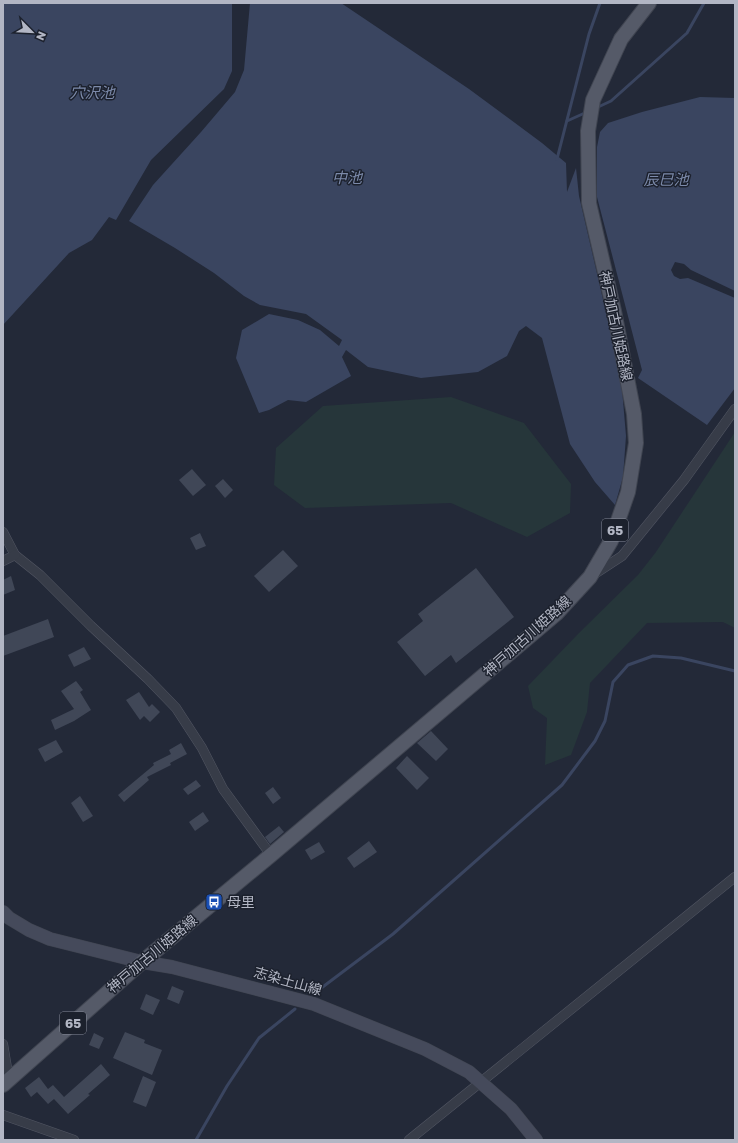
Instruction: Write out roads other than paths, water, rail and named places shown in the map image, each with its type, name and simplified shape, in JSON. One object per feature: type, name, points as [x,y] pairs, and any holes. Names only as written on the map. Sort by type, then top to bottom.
[{"type":"main road","name":"神戸加古川姫路線","points":[[6,1083],[142,962],[556,614],[590,577],[614,534],[628,492],[636,443],[634,414],[614,311],[590,203],[588,131],[593,100],[621,39],[650,3]]},
{"type":"main road","name":"志染土山線","points":[[3,912],[9,918],[29,930],[50,939],[142,962],[172,967],[314,1004],[425,1049],[469,1072],[511,1109],[536,1140]]},
{"type":"street","points":[[590,577],[622,556],[684,480],[735,409]]},
{"type":"street","points":[[3,532],[15,555],[40,575],[176,708],[202,748],[223,789],[271,855]]},
{"type":"street","points":[[3,561],[15,555]]},
{"type":"street","points":[[409,1140],[735,877]]},
{"type":"street","points":[[3,1044],[6,1083]]},
{"type":"street","points":[[3,1115],[74,1140]]},
{"type":"water","name":"穴沢池","points":[[3,3],[232,3],[232,71],[224,89],[151,160],[116,220],[109,217],[92,240],[69,253],[3,325]]},
{"type":"water","name":"中池","points":[[250,3],[341,3],[469,89],[542,143],[566,163],[567,192],[576,168],[579,196],[621,377],[626,436],[623,477],[615,505],[595,482],[570,444],[542,338],[526,326],[519,331],[507,356],[478,372],[421,378],[368,367],[346,350],[342,357],[351,376],[306,402],[288,400],[269,410],[259,413],[236,358],[242,330],[269,314],[298,320],[320,330],[339,346],[342,340],[306,314],[260,305],[244,296],[214,273],[129,221],[153,185],[235,92],[244,70]]},
{"type":"water","name":"辰巳池","points":[[700,97],[735,98],[735,291],[691,270],[684,264],[675,262],[671,270],[674,276],[680,279],[688,278],[735,298],[735,388],[707,425],[638,378],[642,370],[597,197],[597,147],[600,132],[608,123],[642,112]]},
{"type":"waterway","points":[[557,159],[589,34],[600,3]]},
{"type":"waterway","points":[[596,108],[611,101],[687,33],[704,3]]},
{"type":"waterway","points":[[567,121],[587,112]]},
{"type":"waterway","points":[[316,992],[393,934],[562,785],[595,741],[605,721],[613,682],[628,665],[653,656],[681,658],[735,671]]},
{"type":"waterway","points":[[196,1140],[227,1086],[259,1038],[295,1009]]},
{"type":"place","name":"母里","points":[[214,902]]}]
